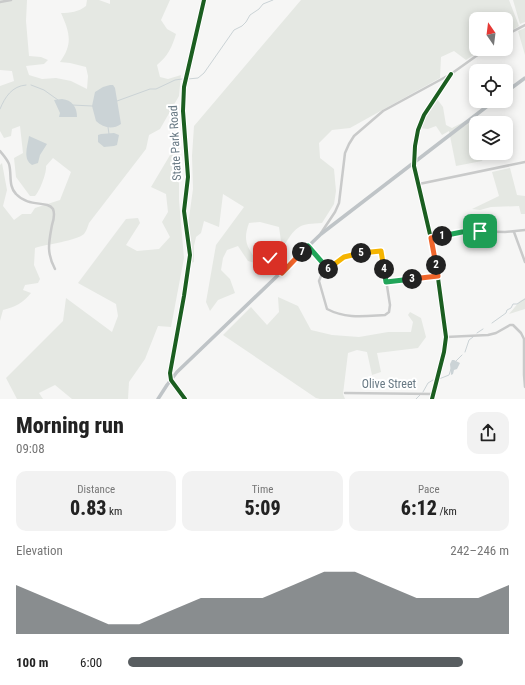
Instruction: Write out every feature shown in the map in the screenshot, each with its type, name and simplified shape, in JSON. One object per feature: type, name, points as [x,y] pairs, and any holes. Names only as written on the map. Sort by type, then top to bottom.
[{"type":"street","points":[[0,2],[11,0]]},
{"type":"street","name":"State Park Road","points":[[158,399],[170,380],[190,255],[184,211],[188,177],[183,111],[184,87],[204,0]]},
{"type":"street","points":[[513,31],[525,25]]},
{"type":"street","points":[[321,234],[339,203],[345,153],[354,136],[383,112],[451,74],[476,56]]},
{"type":"street","points":[[432,399],[444,352],[446,337],[438,276],[414,162],[416,138],[421,121],[451,74]]},
{"type":"street","points":[[513,87],[525,78]]},
{"type":"street","points":[[185,399],[170,380],[177,372],[321,234],[485,108]]},
{"type":"street","points":[[0,151],[8,163],[11,186],[17,195],[27,202],[49,205],[54,209],[48,247],[55,269]]},
{"type":"street","points":[[418,184],[525,162]]},
{"type":"street","points":[[431,238],[468,231],[514,232],[525,230]]},
{"type":"street","points":[[514,232],[525,262]]},
{"type":"street","points":[[265,245],[268,249],[272,263],[282,273]]},
{"type":"street","points":[[308,246],[328,269]]},
{"type":"street","points":[[380,251],[382,254],[386,282],[390,305],[390,311],[388,313],[385,315],[347,316],[328,310],[325,307],[319,280],[328,269],[344,257],[380,251]]},
{"type":"street","points":[[386,282],[438,276]]},
{"type":"street","points":[[446,337],[488,335],[513,325],[524,338],[525,387]]},
{"type":"street","name":"Olive Street","points":[[345,393],[433,394]]},
{"type":"shaded area","points":[[0,0],[27,0],[26,21],[29,56],[41,57],[48,60],[44,64],[26,66],[29,75],[42,79],[56,78],[71,81],[87,89],[88,76],[86,67],[60,62],[67,50],[69,38],[61,13],[80,10],[86,6],[87,0],[99,0],[110,4],[110,0],[170,0],[161,20],[167,29],[176,34],[169,51],[157,65],[160,77],[168,79],[181,75],[179,96],[160,129],[149,135],[146,149],[89,223],[85,233],[75,239],[35,248],[34,265],[40,279],[38,283],[25,285],[23,290],[31,293],[18,304],[3,310],[0,321],[0,165],[2,163],[7,190],[3,206],[14,220],[22,214],[31,214],[35,208],[60,200],[71,172],[53,158],[46,166],[43,181],[35,196],[30,196],[16,177],[14,158],[23,153],[20,126],[12,129],[11,136],[4,138],[0,131],[0,86],[14,81],[12,71],[0,70]]},
{"type":"shaded area","points":[[301,0],[509,0],[519,26],[513,30],[513,12],[469,12],[469,56],[472,56],[466,60],[454,51],[441,57],[440,78],[350,128],[332,130],[319,143],[320,158],[334,169],[336,191],[334,204],[322,223],[304,225],[296,229],[285,244],[281,241],[279,227],[260,222],[249,223],[246,235],[247,245],[259,264],[248,261],[238,246],[227,250],[223,258],[221,270],[230,279],[235,293],[218,300],[210,311],[206,302],[216,245],[244,207],[223,194],[219,227],[204,221],[201,233],[196,237],[194,246],[194,262],[191,263],[191,241],[188,225],[193,189],[192,156],[194,126]]},
{"type":"shaded area","points":[[513,0],[525,0],[525,22],[520,24]]},
{"type":"shaded area","points":[[525,28],[525,55],[518,31]]},
{"type":"shaded area","points":[[113,85],[115,88],[121,124],[111,128],[105,127],[96,121],[92,106],[95,92]]},
{"type":"shaded area","points":[[62,99],[71,102],[76,110],[77,117],[59,117],[60,113],[54,100]]},
{"type":"shaded area","points":[[437,99],[443,107],[446,125],[452,128],[469,119],[469,160],[482,161],[456,166],[449,131],[442,135],[436,126],[428,129],[419,128],[424,117]]},
{"type":"shaded area","points":[[114,133],[119,135],[117,145],[104,147],[98,142],[98,135]]},
{"type":"shaded area","points":[[29,136],[47,144],[40,155],[38,163],[32,165],[26,156]]},
{"type":"shaded area","points":[[179,140],[179,200],[184,258],[171,327],[158,326],[145,359],[129,382],[128,399],[72,399],[55,385],[39,393],[43,399],[17,399],[6,378],[63,321],[66,298],[112,332],[118,316],[116,304],[78,283],[126,219],[138,218],[140,223],[126,245],[137,251],[159,249],[170,237],[162,222],[168,212],[166,194],[151,187]]},
{"type":"shaded area","points":[[510,168],[517,195],[525,196],[525,214],[521,214],[519,206],[491,207],[480,210],[472,209],[499,196],[492,172]]},
{"type":"shaded area","points":[[278,297],[298,306],[311,330],[332,335],[359,337],[388,332],[411,332],[413,322],[408,315],[410,312],[421,318],[426,337],[418,348],[377,353],[381,372],[372,375],[367,352],[357,350],[348,353],[343,394],[345,399],[316,398],[223,335],[251,307],[267,325],[279,312]]},
{"type":"shaded area","points":[[525,298],[525,309],[509,314],[520,301]]},
{"type":"shaded area","points":[[452,360],[460,363],[451,375],[450,364]]},
{"type":"waterway","points":[[188,79],[198,78],[204,73],[234,30],[242,26],[250,15],[259,9],[263,4],[273,0]]},
{"type":"waterway","points":[[117,101],[150,89],[156,89],[175,80],[182,79]]},
{"type":"waterway","points":[[0,109],[4,100],[13,90],[17,87],[26,85]]},
{"type":"waterway","points":[[31,85],[44,90],[58,100]]},
{"type":"waterway","points":[[72,105],[92,106]]},
{"type":"waterway","points":[[108,127],[109,134]]},
{"type":"waterway","points":[[492,323],[506,313],[513,304],[517,304],[525,299]]},
{"type":"waterway","points":[[477,333],[483,329]]},
{"type":"waterway","points":[[465,352],[469,340],[473,337]]},
{"type":"waterway","points":[[455,362],[462,355]]},
{"type":"waterway","points":[[439,379],[449,375],[451,369]]},
{"type":"waterway","points":[[423,392],[428,383],[433,380]]},
{"type":"waterway","points":[[416,399],[420,395]]},
{"type":"cycle path","points":[[185,399],[171,380],[170,373],[190,255],[184,211],[188,177],[183,111],[184,87],[204,0]]},
{"type":"cycle path","points":[[432,399],[444,352],[446,337],[435,256],[414,166],[415,146],[418,130],[424,115],[451,74]]},
{"type":"route","points":[[270,258],[272,263],[282,273],[308,246],[328,269],[341,258],[373,251],[380,251],[382,254],[386,282],[438,276],[431,238],[468,231],[480,231]]}]
